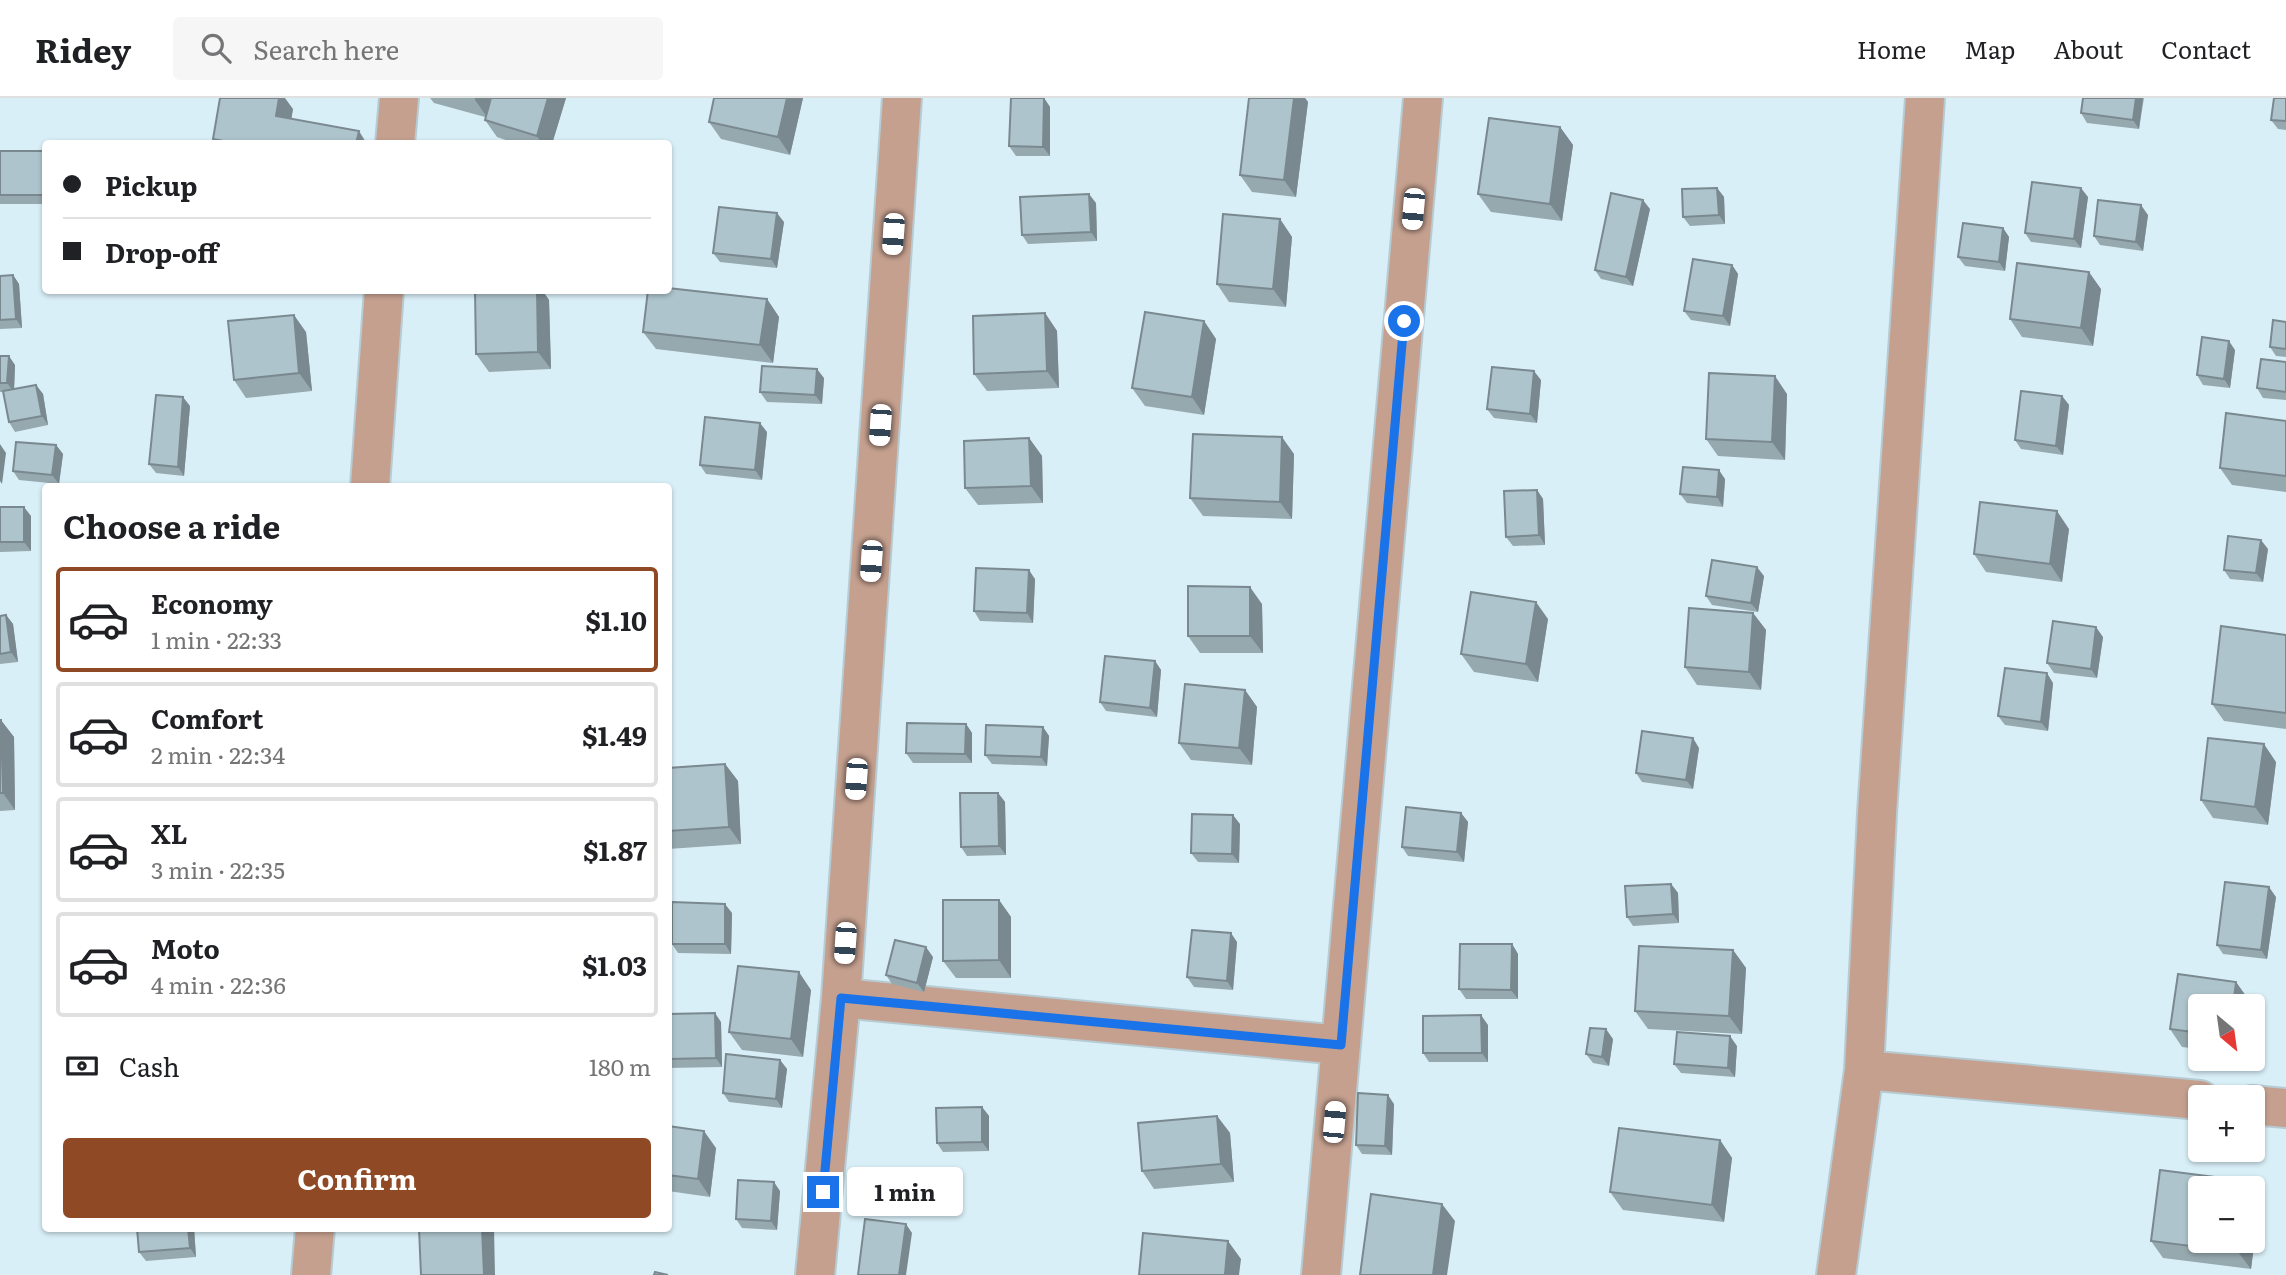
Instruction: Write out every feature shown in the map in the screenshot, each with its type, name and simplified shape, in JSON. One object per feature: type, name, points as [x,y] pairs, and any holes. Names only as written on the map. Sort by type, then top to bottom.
[{"type":"street","points":[[395,140],[399,98]]},
{"type":"street","points":[[815,1275],[841,998],[902,98]]},
{"type":"street","points":[[1321,1275],[1423,98]]},
{"type":"street","points":[[1836,1275],[1864,1070],[1877,813],[1925,98]]},
{"type":"street","points":[[370,483],[384,294]]},
{"type":"street","points":[[841,998],[1341,1045]]},
{"type":"street","points":[[1864,1070],[2188,1099]]},
{"type":"street","points":[[2265,1106],[2286,1108]]},
{"type":"street","points":[[311,1275],[314,1232]]},
{"type":"building","points":[[220,98],[279,98],[276,116],[359,131],[357,140],[213,139]]},
{"type":"building","points":[[491,98],[548,98],[537,136],[485,120]]},
{"type":"building","points":[[714,98],[787,98],[778,137],[709,122]]},
{"type":"building","points":[[1011,98],[1044,98],[1043,147],[1009,146]]},
{"type":"building","points":[[1249,98],[1294,98],[1284,180],[1240,175]]},
{"type":"building","points":[[2083,98],[2136,98],[2133,120],[2081,113]]},
{"type":"building","points":[[2274,98],[2286,98],[2286,121],[2271,120]]},
{"type":"building","points":[[1489,118],[1560,127],[1550,204],[1478,194]]},
{"type":"building","points":[[0,151],[42,151],[42,195],[0,195]]},
{"type":"building","points":[[2032,182],[2081,188],[2074,239],[2025,233]]},
{"type":"building","points":[[1717,188],[1719,215],[1683,217],[1682,189]]},
{"type":"building","points":[[1611,193],[1643,200],[1626,277],[1595,270]]},
{"type":"building","points":[[1089,194],[1091,232],[1022,235],[1020,197]]},
{"type":"building","points":[[2098,200],[2141,205],[2136,242],[2094,236]]},
{"type":"building","points":[[719,207],[777,213],[771,259],[713,253]]},
{"type":"building","points":[[1223,214],[1280,219],[1273,289],[1217,284]]},
{"type":"building","points":[[1963,223],[2003,228],[1999,262],[1958,257]]},
{"type":"building","points":[[1693,259],[1732,265],[1723,316],[1684,311]]},
{"type":"building","points":[[2017,263],[2089,272],[2081,328],[2010,319]]},
{"type":"building","points":[[13,275],[16,319],[0,320],[0,276]]},
{"type":"building","points":[[672,288],[767,299],[760,345],[643,332],[648,294],[672,294]]},
{"type":"building","points":[[475,294],[537,294],[538,352],[476,354]]},
{"type":"building","points":[[1145,312],[1204,321],[1192,397],[1132,388]]},
{"type":"building","points":[[1045,313],[1047,371],[974,374],[973,316]]},
{"type":"building","points":[[294,315],[299,373],[234,380],[228,321]]},
{"type":"building","points":[[2273,320],[2286,322],[2286,349],[2270,347]]},
{"type":"building","points":[[2202,337],[2229,341],[2224,379],[2197,375]]},
{"type":"building","points":[[0,356],[9,356],[7,383],[0,383]]},
{"type":"building","points":[[2261,359],[2286,362],[2286,392],[2257,388]]},
{"type":"building","points":[[762,366],[817,369],[815,395],[760,392]]},
{"type":"building","points":[[1492,367],[1534,371],[1530,414],[1487,409]]},
{"type":"building","points":[[1709,373],[1775,376],[1772,442],[1706,439]]},
{"type":"building","points":[[36,385],[42,416],[9,422],[3,391]]},
{"type":"building","points":[[2021,391],[2062,396],[2056,446],[2015,440]]},
{"type":"building","points":[[156,395],[183,397],[178,467],[149,464]]},
{"type":"building","points":[[2226,413],[2286,421],[2286,476],[2220,468]]},
{"type":"building","points":[[705,417],[760,423],[755,470],[700,465]]},
{"type":"building","points":[[1193,434],[1282,437],[1280,502],[1190,498]]},
{"type":"building","points":[[1029,438],[1031,486],[965,488],[964,441]]},
{"type":"building","points":[[16,442],[56,445],[52,475],[13,471]]},
{"type":"building","points":[[1683,467],[1719,470],[1717,497],[1680,494]]},
{"type":"building","points":[[1537,490],[1539,535],[1506,537],[1504,491]]},
{"type":"building","points":[[1980,502],[2057,511],[2050,564],[1974,554]]},
{"type":"building","points":[[0,507],[24,507],[24,542],[0,542]]},
{"type":"building","points":[[2228,536],[2261,540],[2256,573],[2224,570]]},
{"type":"building","points":[[1712,560],[1757,567],[1751,603],[1706,596]]},
{"type":"building","points":[[976,568],[1029,570],[1027,613],[974,611]]},
{"type":"building","points":[[1188,586],[1250,587],[1250,636],[1188,636]]},
{"type":"building","points":[[1471,592],[1536,602],[1526,664],[1461,654]]},
{"type":"building","points":[[1689,608],[1753,613],[1749,672],[1685,667]]},
{"type":"building","points":[[6,615],[11,652],[0,654],[0,616]]},
{"type":"building","points":[[2053,621],[2096,627],[2091,669],[2047,663]]},
{"type":"building","points":[[2221,626],[2286,635],[2286,713],[2212,704]]},
{"type":"building","points":[[1105,656],[1155,661],[1150,708],[1100,702]]},
{"type":"building","points":[[2005,668],[2047,673],[2041,722],[1998,716]]},
{"type":"building","points":[[1185,684],[1245,690],[1239,748],[1179,743]]},
{"type":"building","points":[[1,720],[3,793],[0,793]]},
{"type":"building","points":[[907,723],[966,724],[965,754],[906,753]]},
{"type":"building","points":[[986,725],[1043,727],[1041,757],[985,755]]},
{"type":"building","points":[[1642,731],[1693,738],[1686,780],[1636,773]]},
{"type":"building","points":[[2208,738],[2264,744],[2255,807],[2201,800]]},
{"type":"building","points":[[725,764],[729,827],[672,831],[672,768]]},
{"type":"building","points":[[960,793],[998,793],[999,846],[961,847]]},
{"type":"building","points":[[1406,807],[1461,813],[1457,852],[1402,847]]},
{"type":"building","points":[[1192,814],[1233,815],[1232,854],[1191,853]]},
{"type":"building","points":[[2225,882],[2269,887],[2261,950],[2217,945]]},
{"type":"building","points":[[1671,884],[1673,914],[1627,917],[1625,886]]},
{"type":"building","points":[[943,900],[999,900],[999,960],[943,961]]},
{"type":"building","points":[[672,902],[725,904],[725,944],[672,944]]},
{"type":"building","points":[[1192,930],[1231,933],[1227,981],[1187,977]]},
{"type":"building","points":[[895,940],[926,947],[917,983],[886,975]]},
{"type":"building","points":[[1460,944],[1512,944],[1511,990],[1459,989]]},
{"type":"building","points":[[1639,946],[1733,950],[1729,1016],[1635,1011]]},
{"type":"building","points":[[738,966],[799,972],[791,1039],[729,1032]]},
{"type":"building","points":[[2178,974],[2236,982],[2234,994],[2188,994],[2188,1031],[2170,1029]]},
{"type":"building","points":[[715,1013],[716,1058],[672,1059],[672,1014]]},
{"type":"building","points":[[1481,1015],[1482,1053],[1423,1053],[1423,1016]]},
{"type":"building","points":[[1590,1028],[1606,1029],[1602,1057],[1586,1054]]},
{"type":"building","points":[[1677,1032],[1730,1036],[1728,1068],[1674,1064]]},
{"type":"building","points":[[726,1054],[780,1060],[776,1099],[723,1093]]},
{"type":"building","points":[[1358,1093],[1388,1095],[1385,1146],[1356,1145]]},
{"type":"building","points":[[982,1107],[982,1142],[937,1143],[936,1108]]},
{"type":"building","points":[[1217,1116],[1221,1164],[1142,1171],[1138,1123]]},
{"type":"building","points":[[672,1127],[704,1131],[698,1179],[672,1176]]},
{"type":"building","points":[[1619,1128],[1720,1140],[1712,1205],[1610,1192]]},
{"type":"building","points":[[2160,1170],[2207,1176],[2188,1176],[2188,1246],[2151,1241]]},
{"type":"building","points":[[738,1180],[774,1182],[771,1221],[736,1219]]},
{"type":"building","points":[[1371,1194],[1442,1204],[1433,1275],[1360,1275]]},
{"type":"building","points":[[865,1219],[906,1224],[899,1275],[858,1275]]},
{"type":"building","points":[[137,1232],[188,1232],[190,1248],[139,1252]]},
{"type":"building","points":[[419,1232],[482,1232],[484,1275],[421,1275]]},
{"type":"building","points":[[1143,1233],[1228,1241],[1225,1274],[1233,1275],[1139,1275]]},
{"type":"route","points":[[823,1192],[841,998],[1341,1045],[1404,321]]}]
